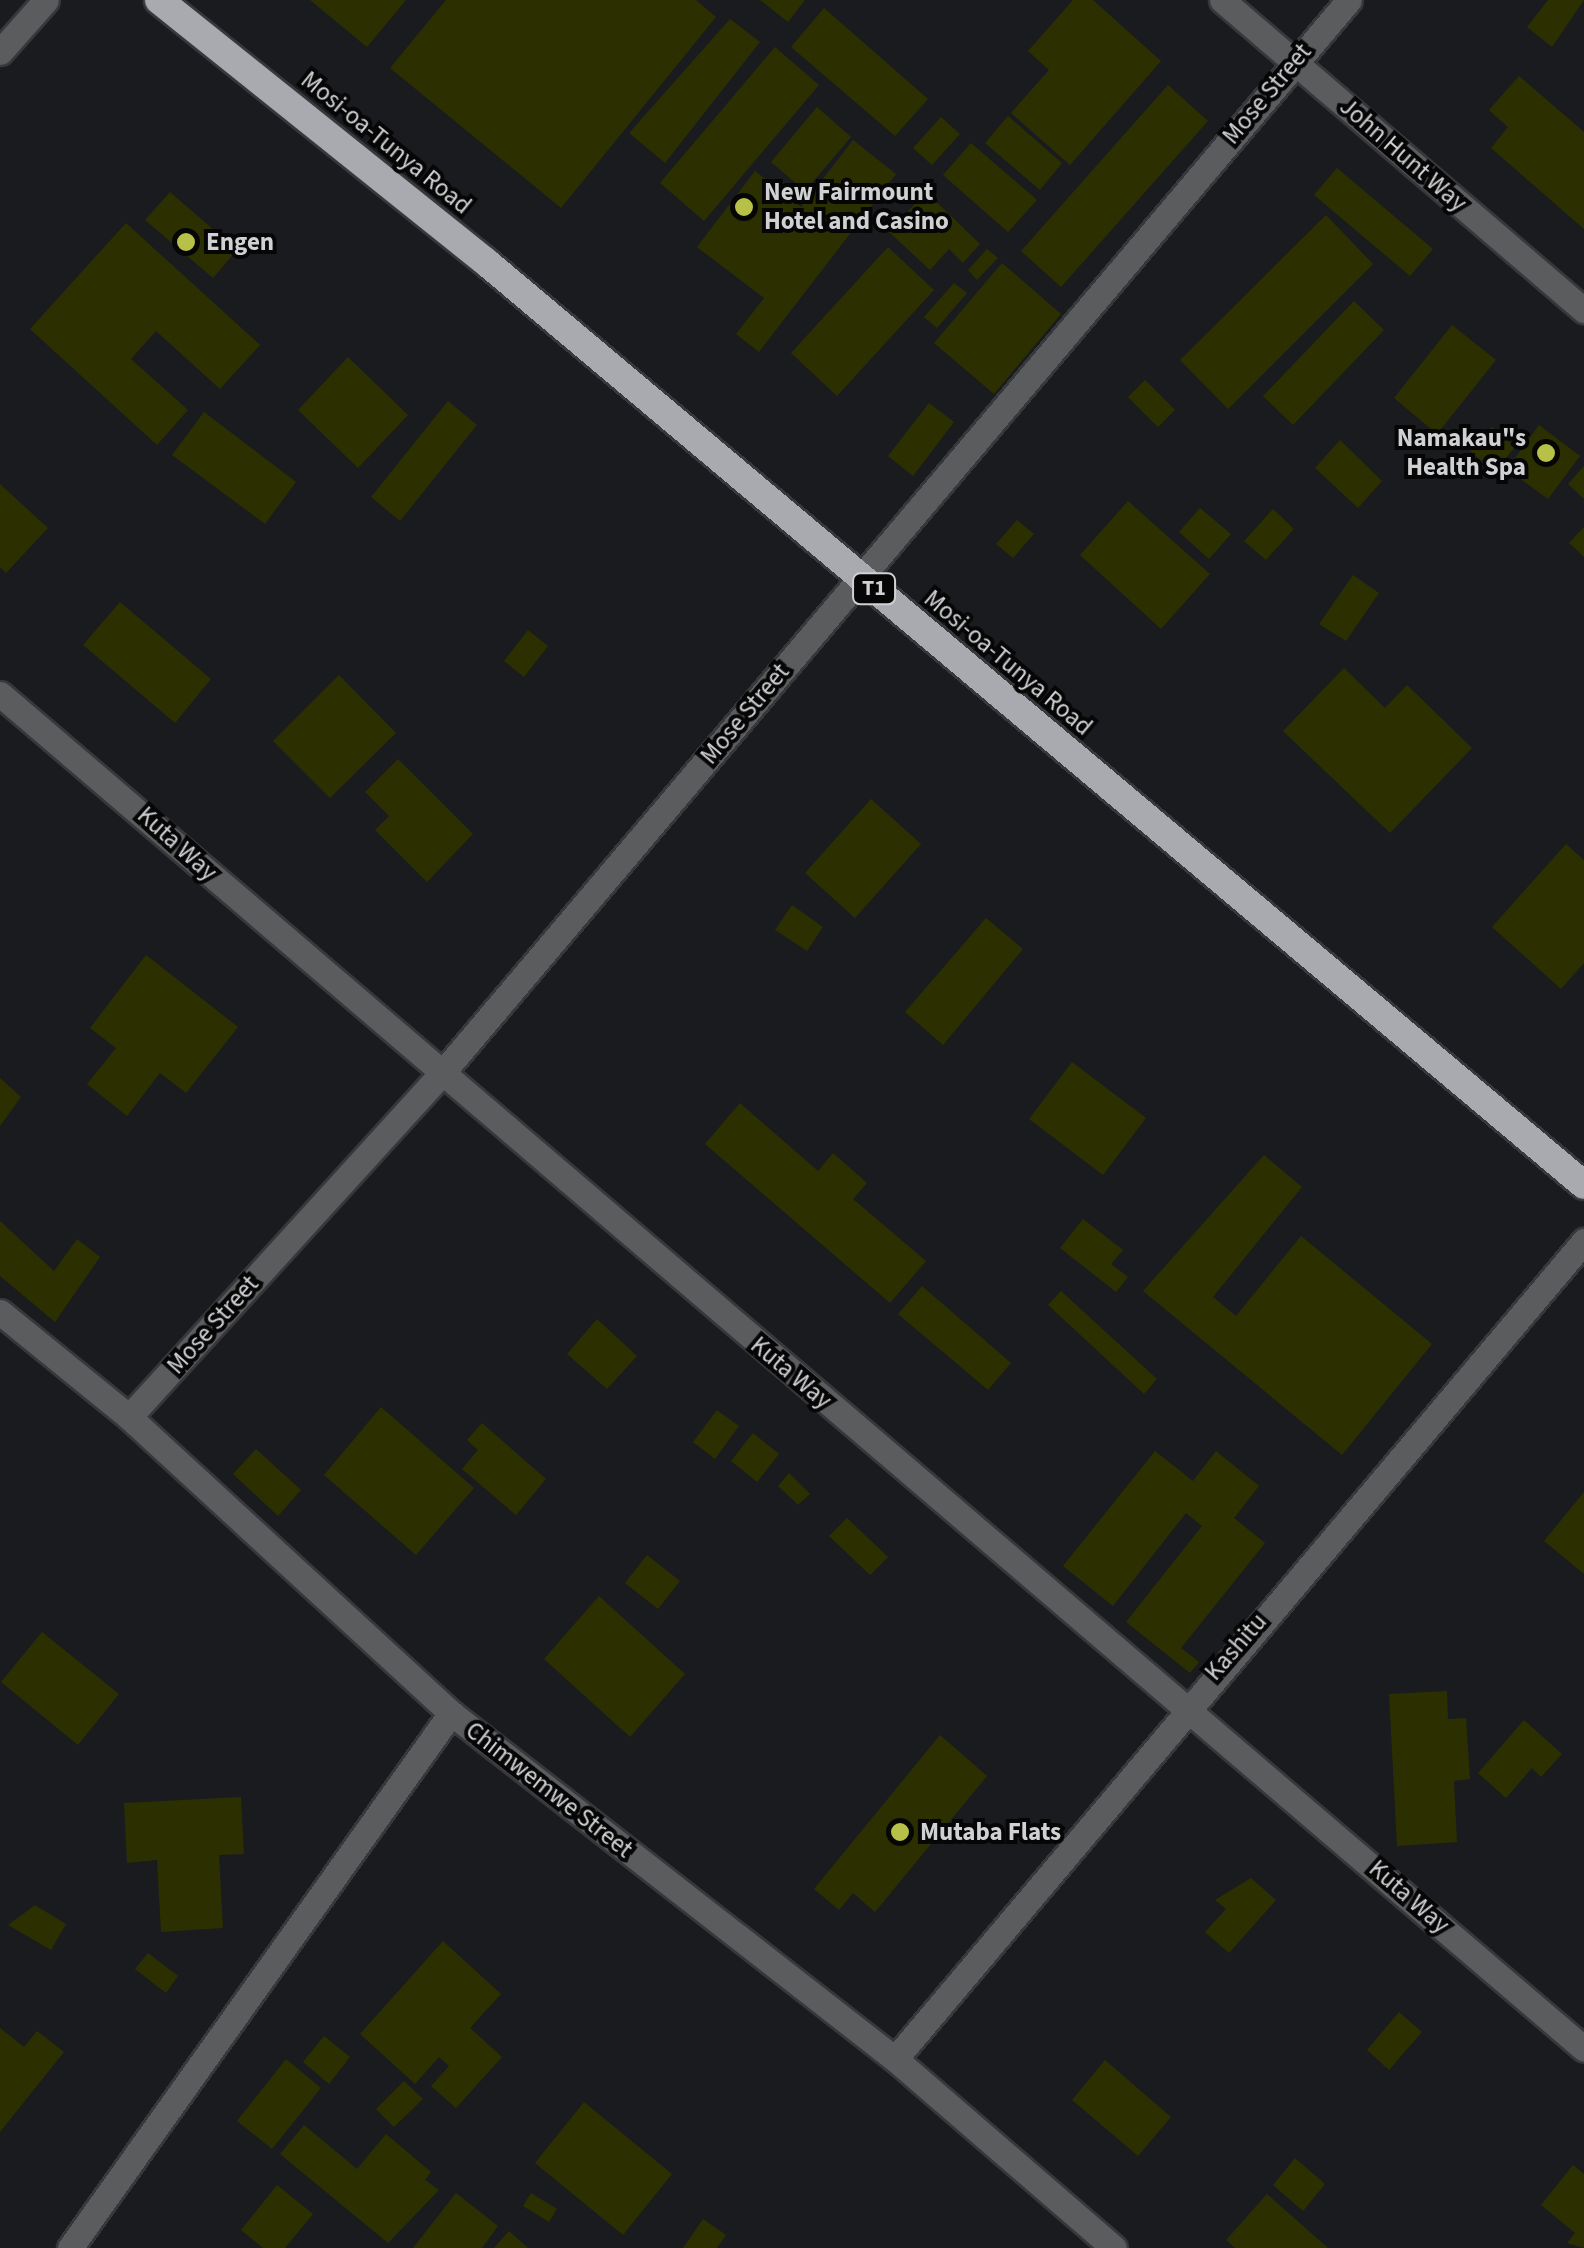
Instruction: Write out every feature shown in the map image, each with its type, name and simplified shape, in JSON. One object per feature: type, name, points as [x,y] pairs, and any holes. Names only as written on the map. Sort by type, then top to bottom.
[{"type":"highway","name":"Mosi-oa-Tunya Road","points":[[159,0],[860,578],[1584,1185]]},
{"type":"street","points":[[0,52],[46,0]]},
{"type":"street","name":"John Hunt Way","points":[[1222,0],[1584,310]]},
{"type":"street","name":"Mose Street","points":[[129,1417],[438,1078],[1294,60],[1349,0]]},
{"type":"street","name":"Kuta Way","points":[[0,694],[438,1078],[1188,1704],[1584,2049]]},
{"type":"street","name":"Kashitu","points":[[895,2059],[1188,1704],[1584,1241]]},
{"type":"street","name":"Chimwemwe Street","points":[[0,1312],[129,1417],[451,1713],[895,2059],[1114,2248]]},
{"type":"street","points":[[70,2248],[451,1713]]},
{"type":"building","points":[[310,0],[406,0],[367,47]]},
{"type":"building","points":[[446,0],[696,0],[716,17],[561,208],[390,68]]},
{"type":"building","points":[[760,0],[805,0],[788,22]]},
{"type":"building","points":[[1073,0],[1093,0],[1161,61],[1070,165],[1011,113],[1049,70],[1028,51]]},
{"type":"building","points":[[1548,0],[1584,0],[1552,47],[1527,27]]},
{"type":"building","points":[[824,8],[928,99],[895,136],[791,47]]},
{"type":"building","points":[[730,19],[760,42],[665,163],[629,133]]},
{"type":"building","points":[[775,47],[819,85],[704,221],[660,183]]},
{"type":"building","points":[[1519,76],[1584,132],[1584,229],[1491,148],[1508,127],[1489,110]]},
{"type":"building","points":[[1168,85],[1208,121],[1061,287],[1021,251]]},
{"type":"building","points":[[817,107],[851,137],[805,191],[771,162]]},
{"type":"building","points":[[1008,116],[1062,163],[1040,190],[985,143]]},
{"type":"building","points":[[941,117],[960,134],[932,165],[913,148]]},
{"type":"building","points":[[853,140],[896,174],[759,352],[736,334],[764,298],[697,247],[755,171],[801,207]]},
{"type":"building","points":[[971,143],[1037,200],[1008,232],[943,175]]},
{"type":"building","points":[[1337,168],[1433,249],[1410,276],[1314,195]]},
{"type":"building","points":[[170,192],[237,250],[213,278],[145,220]]},
{"type":"building","points":[[926,192],[980,244],[963,263],[949,249],[930,270],[889,232]]},
{"type":"building","points":[[1326,215],[1373,264],[1228,409],[1180,360]]},
{"type":"building","points":[[126,223],[260,345],[220,389],[156,331],[131,359],[188,410],[157,445],[30,329]]},
{"type":"building","points":[[888,247],[934,290],[837,396],[791,353]]},
{"type":"building","points":[[987,249],[998,258],[977,280],[968,270]]},
{"type":"building","points":[[1002,263],[1061,314],[994,394],[934,343]]},
{"type":"building","points":[[954,283],[967,293],[937,328],[924,317]]},
{"type":"building","points":[[1354,301],[1384,330],[1293,425],[1263,396]]},
{"type":"building","points":[[1452,325],[1496,360],[1437,434],[1394,398]]},
{"type":"building","points":[[348,357],[408,415],[358,468],[298,410]]},
{"type":"building","points":[[1145,380],[1175,410],[1158,427],[1128,397]]},
{"type":"building","points":[[448,401],[477,425],[400,521],[371,497]]},
{"type":"building","points":[[929,403],[954,422],[913,476],[888,456]]},
{"type":"building","points":[[204,412],[296,482],[265,524],[172,455]]},
{"type":"building","points":[[1539,425],[1580,456],[1548,499],[1507,469]]},
{"type":"building","points":[[1492,427],[1515,447],[1494,472],[1470,451]]},
{"type":"building","points":[[1340,440],[1382,481],[1358,508],[1315,468]]},
{"type":"building","points":[[1584,466],[1584,499],[1568,484]]},
{"type":"building","points":[[0,484],[48,528],[6,573],[0,567]]},
{"type":"building","points":[[1128,501],[1210,574],[1161,629],[1080,555]]},
{"type":"building","points":[[1200,508],[1231,534],[1209,559],[1179,532]]},
{"type":"building","points":[[1273,509],[1294,529],[1266,560],[1244,541]]},
{"type":"building","points":[[1017,520],[1034,534],[1013,558],[996,544]]},
{"type":"building","points":[[1584,527],[1584,557],[1569,543]]},
{"type":"building","points":[[1353,575],[1379,593],[1346,641],[1319,624]]},
{"type":"building","points":[[120,602],[211,679],[175,723],[83,645]]},
{"type":"building","points":[[528,630],[548,646],[524,677],[504,661]]},
{"type":"building","points":[[1344,668],[1385,708],[1407,685],[1472,748],[1390,833],[1283,731]]},
{"type":"building","points":[[339,675],[396,733],[330,798],[273,741]]},
{"type":"building","points":[[398,759],[473,834],[427,882],[375,830],[389,816],[365,792]]},
{"type":"building","points":[[871,799],[921,844],[855,918],[805,873]]},
{"type":"building","points":[[1566,844],[1584,860],[1584,963],[1561,989],[1492,927]]},
{"type":"building","points":[[792,905],[823,927],[807,951],[775,930]]},
{"type":"building","points":[[986,918],[1023,949],[943,1045],[905,1012]]},
{"type":"building","points":[[146,955],[238,1027],[186,1093],[160,1073],[127,1116],[87,1084],[116,1048],[90,1028]]},
{"type":"building","points":[[1072,1062],[1146,1118],[1103,1175],[1029,1119]]},
{"type":"building","points":[[0,1078],[21,1097],[0,1126]]},
{"type":"building","points":[[740,1103],[818,1171],[833,1153],[867,1183],[853,1199],[926,1261],[890,1303],[705,1144]]},
{"type":"building","points":[[1264,1155],[1302,1187],[1213,1297],[1236,1316],[1301,1236],[1432,1344],[1342,1455],[1143,1291]]},
{"type":"building","points":[[1083,1219],[1123,1250],[1111,1264],[1128,1277],[1116,1292],[1060,1248]]},
{"type":"building","points":[[0,1221],[54,1271],[77,1239],[100,1257],[55,1322],[0,1276]]},
{"type":"building","points":[[922,1286],[1011,1363],[988,1390],[898,1314]]},
{"type":"building","points":[[1061,1291],[1157,1379],[1144,1394],[1048,1305]]},
{"type":"building","points":[[597,1319],[637,1356],[607,1389],[567,1354]]},
{"type":"building","points":[[381,1407],[474,1488],[416,1555],[324,1475]]},
{"type":"building","points":[[717,1410],[739,1426],[715,1459],[693,1442]]},
{"type":"building","points":[[482,1423],[546,1479],[516,1515],[462,1469],[478,1450],[467,1440]]},
{"type":"building","points":[[753,1433],[779,1454],[757,1482],[731,1461]]},
{"type":"building","points":[[256,1449],[301,1490],[278,1516],[233,1474]]},
{"type":"building","points":[[1155,1451],[1193,1481],[1216,1451],[1259,1486],[1234,1518],[1265,1543],[1181,1648],[1199,1662],[1190,1673],[1126,1622],[1202,1526],[1186,1513],[1113,1606],[1063,1566]]},
{"type":"building","points":[[789,1473],[810,1494],[798,1505],[778,1486]]},
{"type":"building","points":[[1584,1492],[1584,1574],[1544,1541]]},
{"type":"building","points":[[847,1518],[888,1557],[870,1575],[829,1536]]},
{"type":"building","points":[[647,1555],[680,1581],[658,1609],[625,1583]]},
{"type":"building","points":[[599,1596],[685,1674],[630,1737],[544,1659]]},
{"type":"building","points":[[42,1632],[119,1694],[78,1745],[1,1682]]},
{"type":"building","points":[[1447,1691],[1448,1719],[1466,1718],[1470,1779],[1454,1781],[1457,1842],[1397,1846],[1389,1694]]},
{"type":"building","points":[[1524,1720],[1562,1754],[1541,1777],[1532,1768],[1506,1798],[1478,1773]]},
{"type":"building","name":"Mutaba Flats","points":[[940,1735],[987,1776],[875,1912],[853,1893],[839,1910],[814,1889]]},
{"type":"building","points":[[241,1797],[244,1854],[219,1855],[223,1928],[161,1932],[157,1860],[127,1863],[124,1803]]},
{"type":"building","points":[[1251,1878],[1276,1900],[1229,1953],[1205,1932],[1226,1909],[1215,1900]]},
{"type":"building","points":[[35,1905],[66,1924],[51,1950],[8,1925]]},
{"type":"building","points":[[443,1941],[501,1994],[470,2028],[502,2057],[456,2108],[431,2086],[449,2066],[439,2057],[415,2084],[360,2034]]},
{"type":"building","points":[[148,1953],[178,1976],[166,1993],[135,1969]]},
{"type":"building","points":[[1399,2012],[1422,2032],[1389,2070],[1367,2050]]},
{"type":"building","points":[[0,2028],[24,2047],[37,2031],[64,2052],[0,2132]]},
{"type":"building","points":[[324,2036],[350,2057],[329,2084],[303,2062]]},
{"type":"building","points":[[286,2059],[321,2088],[272,2149],[237,2121]]},
{"type":"building","points":[[1105,2060],[1171,2117],[1138,2156],[1072,2100]]},
{"type":"building","points":[[404,2081],[423,2099],[394,2127],[376,2109]]},
{"type":"building","points":[[584,2102],[672,2174],[623,2235],[535,2163]]},
{"type":"building","points":[[304,2125],[357,2169],[386,2134],[431,2172],[425,2180],[439,2190],[388,2243],[280,2154]]},
{"type":"building","points":[[1295,2158],[1325,2184],[1303,2211],[1273,2185]]},
{"type":"building","points":[[1573,2165],[1584,2174],[1584,2248],[1567,2243],[1575,2233],[1541,2205]]},
{"type":"building","points":[[277,2185],[313,2214],[285,2248],[263,2248],[241,2230]]},
{"type":"building","points":[[456,2193],[498,2226],[482,2248],[413,2248]]},
{"type":"building","points":[[531,2193],[557,2209],[549,2222],[523,2206]]},
{"type":"building","points":[[1267,2194],[1328,2248],[1235,2248],[1226,2240]]},
{"type":"building","points":[[703,2219],[726,2235],[717,2248],[683,2248]]},
{"type":"building","points":[[509,2231],[528,2248],[494,2248]]},
{"type":"place","name":"New Fairmount Hotel and Casino","points":[[744,207]]},
{"type":"place","name":"Engen","points":[[186,242]]},
{"type":"place","name":"Namakau\"s Health Spa","points":[[1546,453]]},
{"type":"place","name":"Mutaba Flats","points":[[900,1832]]}]
